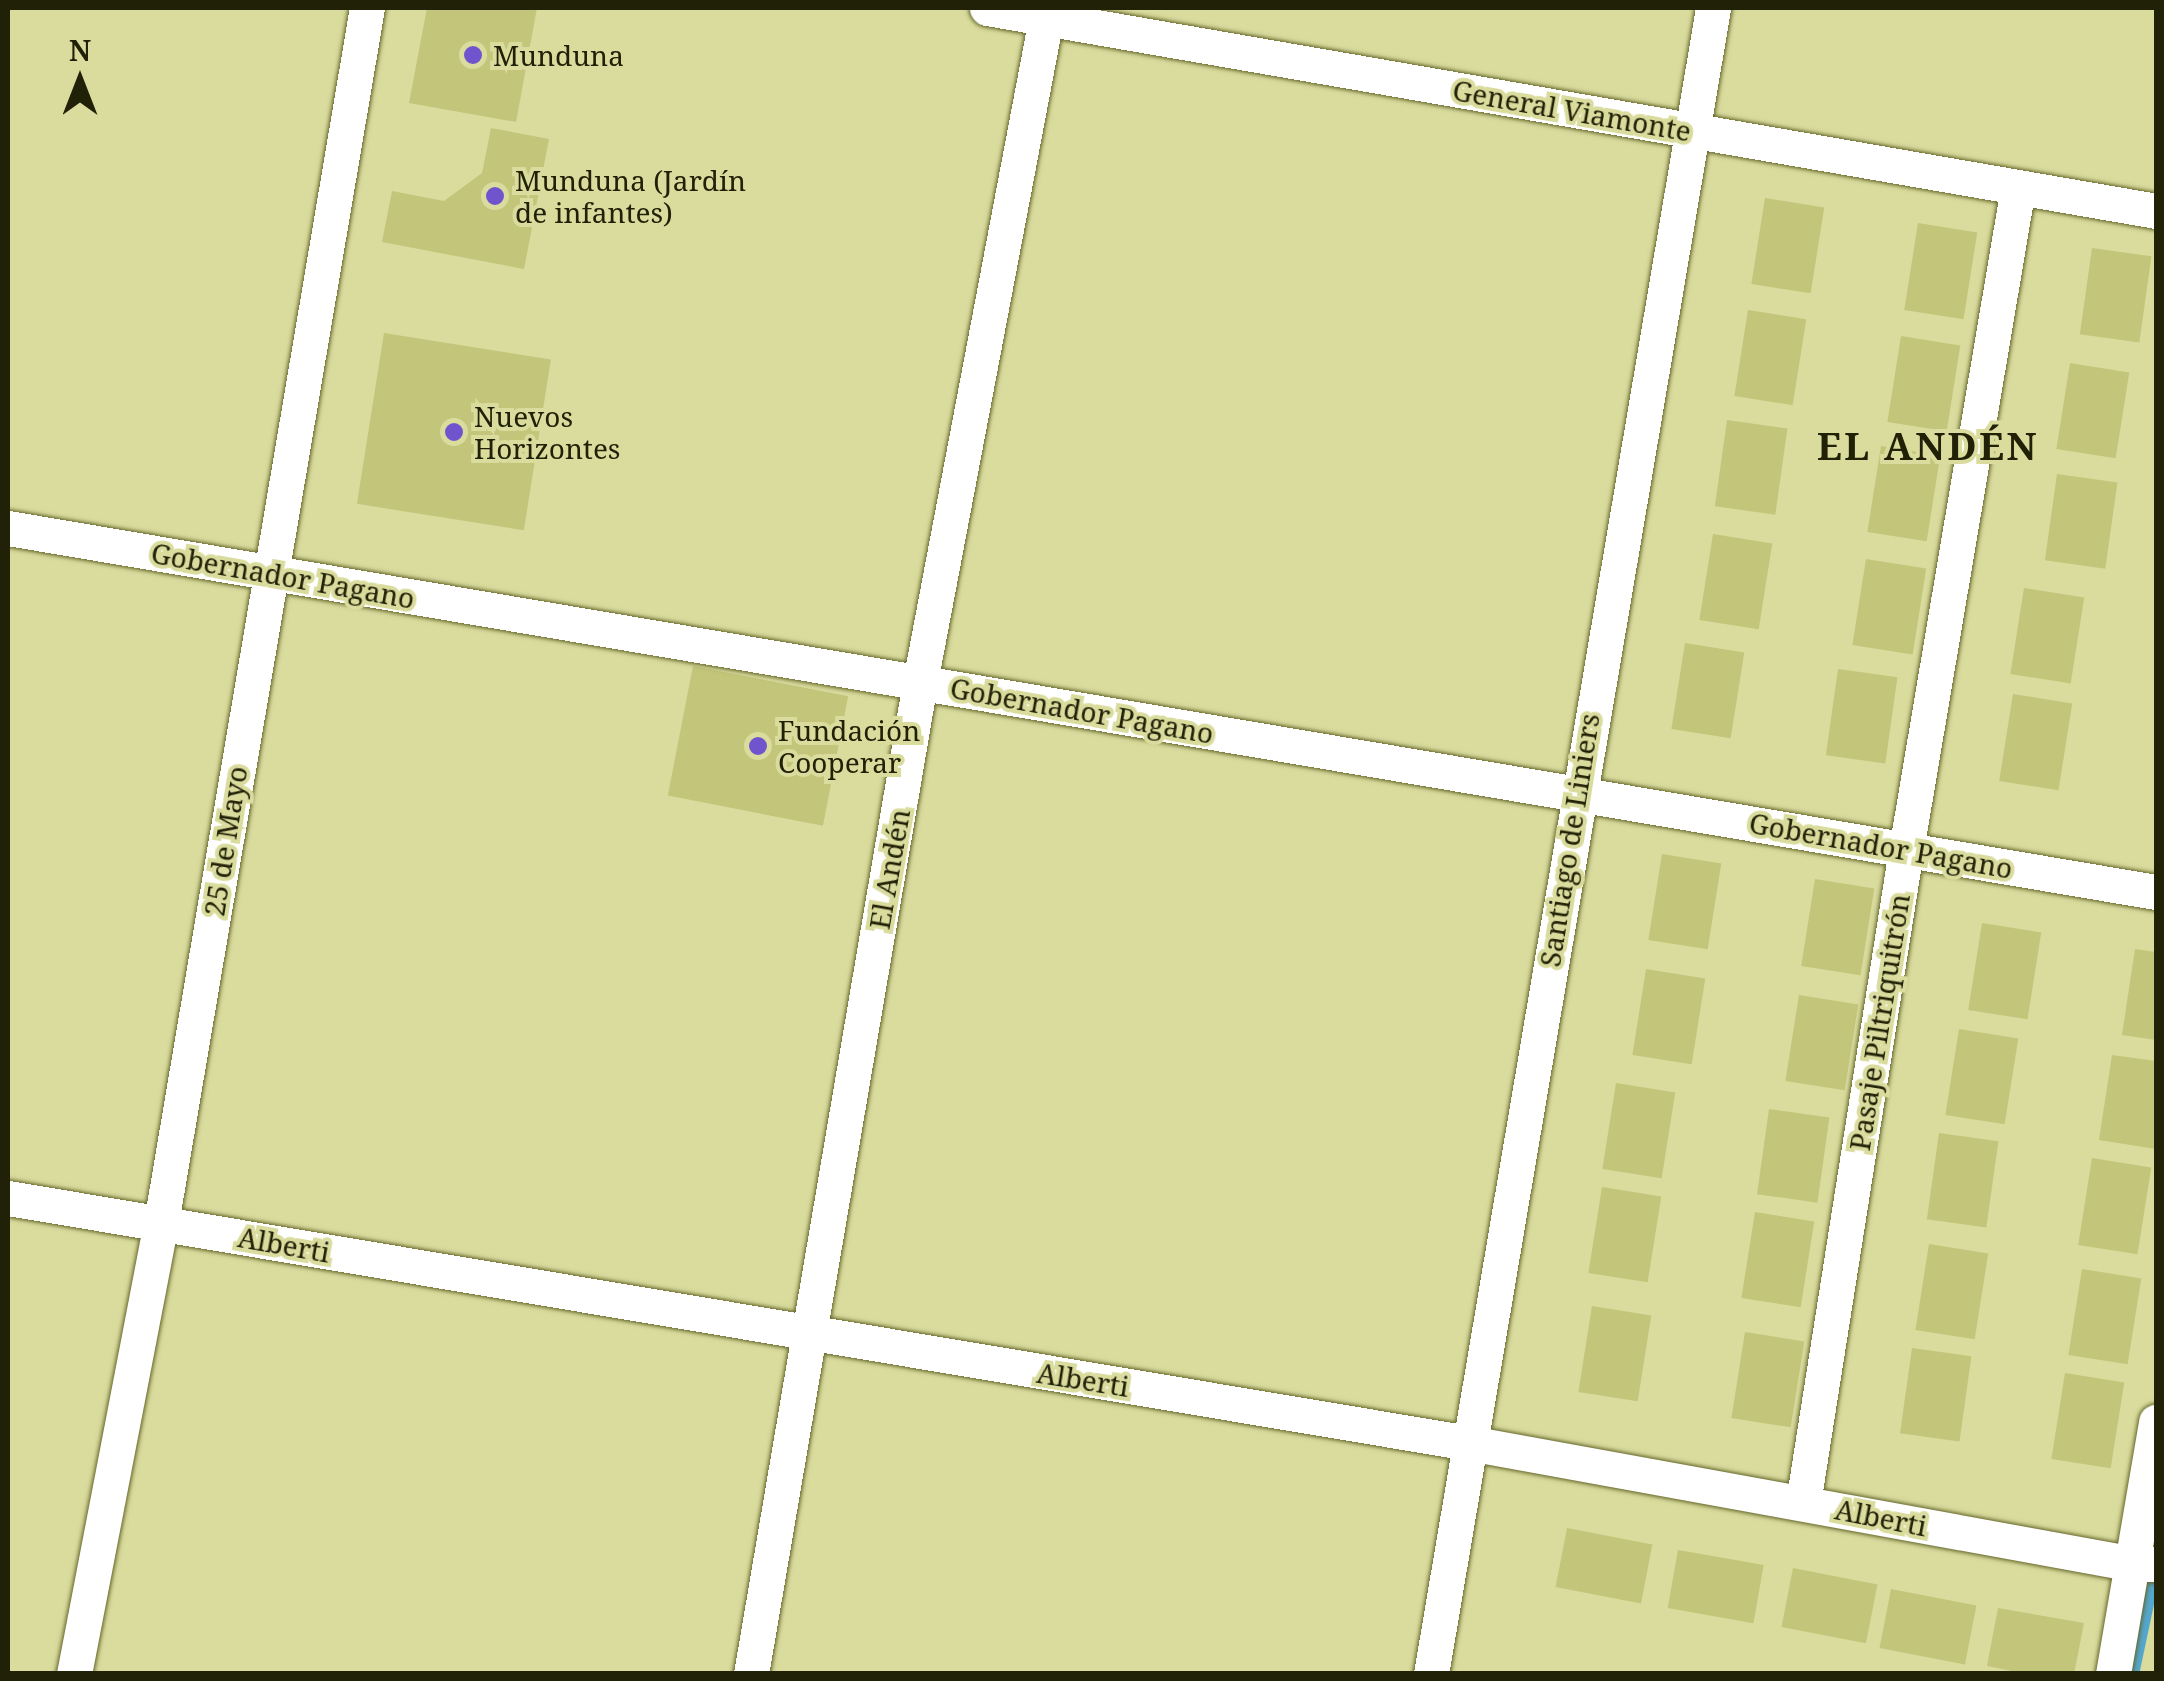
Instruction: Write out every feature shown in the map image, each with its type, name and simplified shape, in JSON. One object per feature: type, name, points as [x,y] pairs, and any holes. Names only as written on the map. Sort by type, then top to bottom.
[{"type":"street","name":"25 de Mayo","points":[[74,1674],[161,1223],[367,8]]},
{"type":"street","name":"General Viamonte","points":[[987,8],[1047,13],[2156,212]]},
{"type":"street","name":"Santiago de Liniers","points":[[1431,1674],[1712,8]]},
{"type":"street","name":"El Andén","points":[[751,1674],[920,682],[1047,13]]},
{"type":"street","name":"Pasaje Piltriquitrón","points":[[1803,1503],[1906,850],[2018,188]]},
{"type":"street","name":"Gobernador Pagano","points":[[8,528],[2156,892]]},
{"type":"street","name":"Alberti","points":[[8,1198],[1470,1443],[2145,1564]]},
{"type":"street","points":[[2112,1674],[2145,1564],[2156,1422]]},
{"type":"building","name":"Munduna","points":[[427,8],[537,8],[516,122],[409,103]]},
{"type":"building","name":"Munduna (Jardín de infantes)","points":[[491,128],[549,139],[524,269],[382,242],[392,191],[444,201],[482,173]]},
{"type":"building","points":[[1765,198],[1824,207],[1811,293],[1751,284]]},
{"type":"building","points":[[1918,223],[1977,232],[1963,319],[1904,310]]},
{"type":"building","points":[[2092,248],[2151,256],[2139,343],[2080,334]]},
{"type":"building","points":[[1748,310],[1806,319],[1793,405],[1734,396]]},
{"type":"building","name":"Nuevos Horizontes","points":[[384,333],[551,359],[524,530],[357,504]]},
{"type":"building","points":[[1901,336],[1960,345],[1947,431],[1887,422]]},
{"type":"building","points":[[2070,363],[2129,372],[2116,458],[2056,449]]},
{"type":"building","points":[[1727,420],[1787,428],[1775,515],[1715,506]]},
{"type":"building","points":[[1881,446],[1940,455],[1927,541],[1867,532]]},
{"type":"building","points":[[2057,474],[2117,482],[2105,569],[2045,560]]},
{"type":"building","points":[[1713,534],[1772,543],[1759,629],[1699,620]]},
{"type":"building","points":[[1866,559],[1926,569],[1913,654],[1852,645]]},
{"type":"building","points":[[2024,588],[2084,598],[2071,683],[2010,674]]},
{"type":"building","points":[[1685,643],[1744,652],[1731,738],[1671,729]]},
{"type":"building","name":"Fundación Cooperar","points":[[693,666],[848,696],[823,826],[668,796]]},
{"type":"building","points":[[1838,669],[1897,677],[1885,764],[1826,755]]},
{"type":"building","points":[[2013,694],[2072,703],[2058,790],[1999,781]]},
{"type":"building","points":[[1662,854],[1721,863],[1708,949],[1648,940]]},
{"type":"building","points":[[1815,879],[1874,888],[1860,975],[1801,966]]},
{"type":"building","points":[[1982,923],[2041,932],[2027,1019],[1968,1010]]},
{"type":"building","points":[[2135,949],[2156,952],[2156,1040],[2122,1035]]},
{"type":"building","points":[[1646,969],[1705,978],[1692,1064],[1632,1055]]},
{"type":"building","points":[[1799,995],[1858,1004],[1845,1090],[1785,1081]]},
{"type":"building","points":[[1959,1029],[2018,1038],[2005,1124],[1945,1115]]},
{"type":"building","points":[[2112,1055],[2156,1061],[2156,1149],[2099,1140]]},
{"type":"building","points":[[1616,1083],[1675,1092],[1662,1178],[1602,1169]]},
{"type":"building","points":[[1769,1109],[1829,1117],[1817,1203],[1757,1194]]},
{"type":"building","points":[[1939,1133],[1998,1141],[1986,1228],[1927,1219]]},
{"type":"building","points":[[2092,1158],[2151,1167],[2137,1254],[2078,1245]]},
{"type":"building","points":[[1602,1187],[1661,1196],[1648,1282],[1588,1273]]},
{"type":"building","points":[[1755,1212],[1814,1221],[1801,1307],[1741,1298]]},
{"type":"building","points":[[1929,1244],[1988,1253],[1975,1339],[1915,1330]]},
{"type":"building","points":[[2082,1269],[2141,1278],[2128,1364],[2068,1355]]},
{"type":"building","points":[[1592,1306],[1651,1315],[1638,1401],[1578,1392]]},
{"type":"building","points":[[1745,1332],[1804,1341],[1791,1427],[1731,1418]]},
{"type":"building","points":[[1912,1348],[1971,1356],[1959,1442],[1900,1433]]},
{"type":"building","points":[[2065,1373],[2124,1382],[2111,1468],[2051,1459]]},
{"type":"building","points":[[1567,1528],[1652,1545],[1641,1603],[1556,1587]]},
{"type":"building","points":[[1678,1550],[1764,1565],[1753,1623],[1668,1608]]},
{"type":"building","points":[[1793,1568],[1877,1584],[1866,1643],[1782,1627]]},
{"type":"building","points":[[1891,1589],[1976,1606],[1965,1664],[1880,1648]]},
{"type":"building","points":[[1998,1608],[2084,1623],[2074,1674],[2027,1674],[1987,1666]]},
{"type":"waterway","points":[[2133,1674],[2154,1575]]},
{"type":"place","name":"Munduna","points":[[473,55]]},
{"type":"place","name":"Munduna (Jardín de infantes)","points":[[495,196]]},
{"type":"place","name":"Nuevos Horizontes","points":[[454,432]]},
{"type":"place","name":"Fundación Cooperar","points":[[758,746]]},
{"type":"district","name":"EL ANDÉN","points":[[1928,446]]}]
